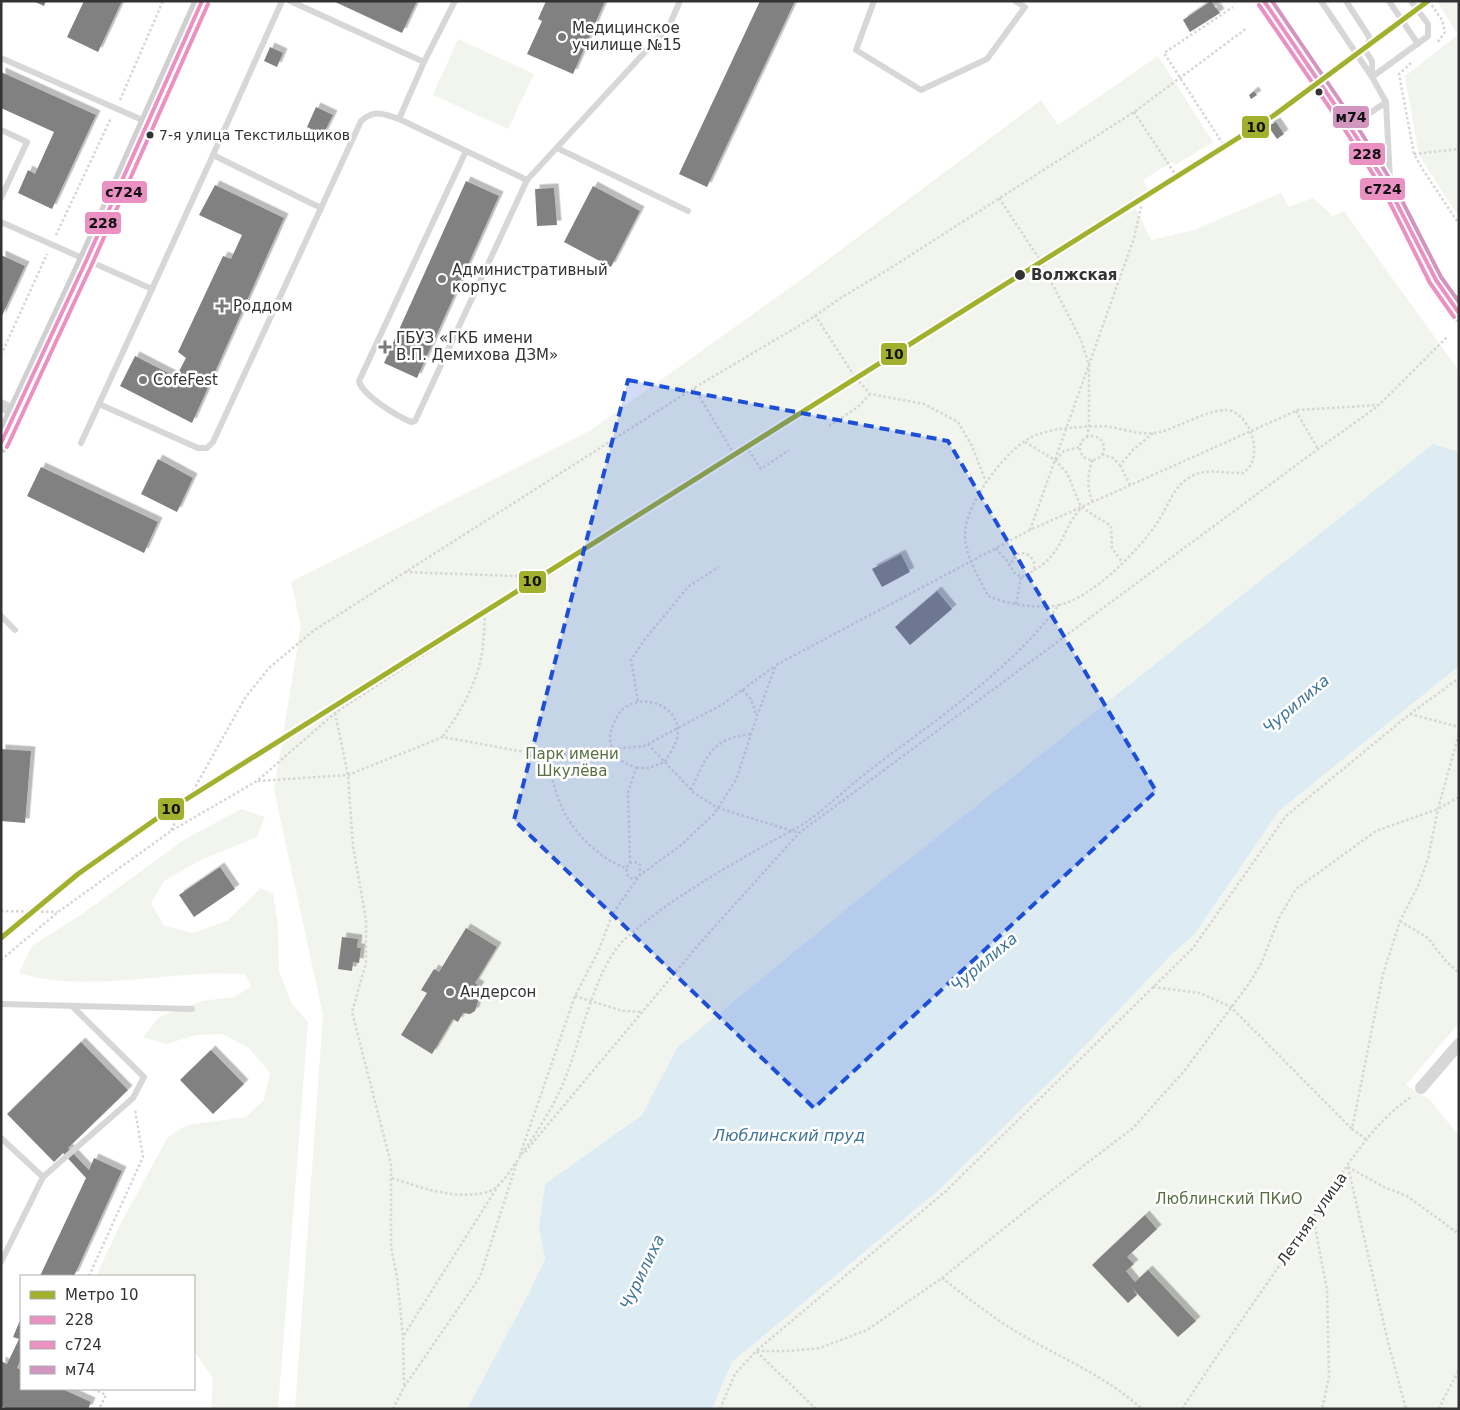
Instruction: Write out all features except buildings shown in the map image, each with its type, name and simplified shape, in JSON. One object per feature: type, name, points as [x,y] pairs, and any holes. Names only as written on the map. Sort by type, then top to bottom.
[{"type":"street","points":[[1,444],[8,409],[87,259],[202,1]]},
{"type":"street","points":[[1264,1],[1390,190],[1436,280],[1459,313]]},
{"type":"street","points":[[1421,1088],[1459,1044]]},
{"type":"lane","points":[[81,443],[282,1]]},
{"type":"lane","points":[[290,1],[424,62]]},
{"type":"lane","points":[[399,118],[424,62],[455,1]]},
{"type":"lane","points":[[466,151],[359,381],[360,387],[372,397],[411,422],[415,420],[527,180],[669,26],[680,1]]},
{"type":"lane","points":[[874,1],[856,50],[920,90],[987,59],[1025,7],[1015,1]]},
{"type":"lane","points":[[1321,1],[1372,77],[1386,102],[1390,190]]},
{"type":"lane","points":[[1346,1],[1370,38],[1365,50],[1372,61],[1372,77]]},
{"type":"lane","points":[[1390,1],[1418,44]]},
{"type":"lane","points":[[1372,77],[1428,36],[1428,24],[1411,1]]},
{"type":"lane","points":[[1,58],[148,123]]},
{"type":"lane","points":[[1350,128],[1386,102]]},
{"type":"lane","points":[[99,404],[198,448],[207,448],[214,442],[362,121],[369,114],[381,113],[399,118],[527,180]]},
{"type":"lane","points":[[1,130],[27,142],[1,198]]},
{"type":"lane","points":[[557,148],[688,211]]},
{"type":"lane","points":[[213,156],[321,208]]},
{"type":"lane","points":[[1,222],[152,289]]},
{"type":"lane","points":[[1,616],[15,630]]},
{"type":"lane","points":[[1,1004],[192,1009]]},
{"type":"lane","points":[[1,1262],[43,1177],[133,1098],[144,1077],[72,1006]]},
{"type":"lane","points":[[1,1138],[43,1177]]},
{"type":"path","points":[[1,355],[116,108],[163,1]]},
{"type":"path","points":[[1216,7],[1224,1]]},
{"type":"path","points":[[1429,1],[1442,20],[1446,32],[1432,47]]},
{"type":"path","points":[[1223,144],[1164,53],[1233,6]]},
{"type":"path","points":[[171,831],[245,698],[269,668],[313,631],[694,388],[816,315],[1134,112],[1247,28]]},
{"type":"path","points":[[1412,63],[1399,74],[1414,154],[1459,224]]},
{"type":"path","points":[[1,960],[58,912],[171,831],[257,781],[335,713],[746,446],[1294,99]]},
{"type":"path","points":[[1134,112],[1175,174]]},
{"type":"path","points":[[1414,154],[1459,149]]},
{"type":"path","points":[[1030,530],[1134,238],[1144,194]]},
{"type":"path","points":[[999,198],[1040,260],[1081,340],[1089,365],[1089,427],[1087,437]]},
{"type":"path","points":[[816,315],[855,377],[870,394],[924,404],[958,422],[972,446],[986,483]]},
{"type":"path","points":[[403,1336],[499,1184],[700,943],[799,833],[1318,448],[1379,405],[1448,336]]},
{"type":"path","points":[[694,388],[734,454]]},
{"type":"path","points":[[829,426],[858,407],[870,394]]},
{"type":"path","points":[[257,781],[348,775],[443,737],[546,756],[648,744],[723,704],[776,665],[1030,530],[1296,411],[1379,405]]},
{"type":"path","points":[[1218,410],[1234,412],[1248,426],[1255,446],[1252,464],[1243,473],[1228,474],[1210,470],[1191,476],[1178,487],[1157,523],[1122,563],[1093,589],[1066,604],[1046,607],[1016,604],[988,596],[966,551],[965,532],[971,510],[993,471],[1025,442],[1035,436],[1067,428],[1109,426],[1130,432],[1158,433],[1218,410]]},
{"type":"path","points":[[1296,411],[1318,448]]},
{"type":"path","points":[[1120,465],[1133,450],[1153,433]]},
{"type":"path","points":[[1093,436],[1103,442],[1104,448],[1100,457],[1092,460],[1086,458],[1081,453],[1080,447],[1083,439],[1087,437],[1093,436]]},
{"type":"path","points":[[1025,442],[1055,460],[1067,473],[1081,507],[1111,526],[1112,548],[1122,563]]},
{"type":"path","points":[[746,446],[761,469],[790,450]]},
{"type":"path","points":[[1055,460],[1064,451],[1080,447]]},
{"type":"path","points":[[1102,454],[1113,458],[1120,465],[1130,485]]},
{"type":"path","points":[[1092,460],[1088,479],[1090,496],[1093,502]]},
{"type":"path","points":[[1034,570],[1035,563],[1032,557],[1026,553],[1019,553],[1013,558],[1011,564],[1013,572],[1021,577],[1028,576],[1046,563],[1054,555],[1074,516],[1081,507]]},
{"type":"path","points":[[996,548],[1003,558],[1011,564]]},
{"type":"path","points":[[638,700],[631,660],[689,586],[719,567]]},
{"type":"path","points":[[403,572],[542,577]]},
{"type":"path","points":[[1016,604],[1021,577]]},
{"type":"path","points":[[518,1160],[556,1100],[569,1070],[604,967],[622,943],[672,901],[805,822],[1012,659],[1043,627],[1060,605]]},
{"type":"path","points":[[443,737],[458,716],[470,690],[481,658],[485,614]]},
{"type":"path","points":[[546,756],[558,795],[569,821],[594,850],[626,868],[628,876],[633,879],[680,846],[714,814],[736,780],[776,665]]},
{"type":"path","points":[[720,1409],[735,1374],[756,1351],[946,1191],[1192,948],[1286,816],[1410,714],[1459,678]]},
{"type":"path","points":[[742,690],[751,699],[757,716]]},
{"type":"path","points":[[638,700],[656,703],[672,712],[678,728],[676,742],[665,762],[648,768],[636,768],[620,761],[611,749],[610,732],[618,712],[638,700]]},
{"type":"path","points":[[335,713],[348,775],[353,846],[366,920],[366,962],[352,1012],[391,1164],[392,1247],[403,1336],[404,1387]]},
{"type":"path","points":[[1410,714],[1459,727]]},
{"type":"path","points":[[1352,1129],[1383,974],[1400,921],[1418,886],[1428,859],[1438,809],[1459,733]]},
{"type":"path","points":[[691,790],[707,756],[721,742],[736,736],[751,734]]},
{"type":"path","points":[[648,744],[691,790],[718,808],[799,833]]},
{"type":"path","points":[[626,868],[630,863],[628,793],[636,768]]},
{"type":"path","points":[[756,1351],[790,1351],[820,1348],[866,1330],[942,1278],[1133,1128],[1185,1070],[1261,964],[1279,918],[1296,889],[1376,831],[1438,809],[1459,797]]},
{"type":"path","points":[[393,1409],[404,1387],[480,1277],[575,996],[598,952],[613,913],[640,874],[640,866],[635,862],[630,863]]},
{"type":"path","points":[[1,911],[58,912]]},
{"type":"path","points":[[1400,921],[1428,938],[1445,960],[1459,973]]},
{"type":"path","points":[[1153,987],[1200,993],[1231,1007],[1352,1129],[1366,1139]]},
{"type":"path","points":[[575,996],[623,1011],[643,1012]]},
{"type":"path","name":"Летняя улица","points":[[1182,1409],[1366,1139],[1400,1105],[1421,1088]]},
{"type":"path","points":[[88,1275],[143,1157],[133,1098]]},
{"type":"path","points":[[1348,1168],[1384,1187],[1408,1196],[1459,1234]]},
{"type":"path","points":[[1348,1168],[1388,1342],[1406,1409]]},
{"type":"path","points":[[392,1178],[435,1192],[462,1195],[487,1193],[499,1184]]},
{"type":"path","points":[[1313,1217],[1328,1289],[1329,1377],[1322,1409]]},
{"type":"path","points":[[942,1278],[983,1310],[1025,1337],[1081,1366],[1128,1396],[1142,1409]]},
{"type":"path","points":[[756,1351],[816,1409]]},
{"type":"path","points":[[1440,1409],[1459,1370]]},
{"type":"path","points":[[95,1390],[106,1395],[99,1409]]},
{"type":"highlighted area","points":[[628,380],[948,441],[1156,791],[814,1108],[514,820]]},
{"type":"green space","points":[[1437,1],[1459,1],[1459,217],[1419,155],[1405,76],[1458,35]]},
{"type":"green space","points":[[458,39],[534,74],[508,129],[433,95]]},
{"type":"green space","name":"Парк имени Шкулёва","points":[[1158,56],[1213,142],[1175,165],[1172,162],[1143,180],[1148,189],[1132,200],[1151,240],[1194,230],[1281,193],[1289,207],[1313,198],[1333,216],[1344,211],[1459,371],[1459,452],[1433,444],[652,1097],[642,1115],[545,1184],[539,1227],[545,1259],[467,1409],[295,1409],[323,1015],[274,790],[301,626],[291,582],[591,430],[798,282],[1041,100],[1058,125]]},
{"type":"green space","name":"Люблинский ПКиО","points":[[1459,666],[1459,1023],[1406,1085],[1430,1100],[1459,1136],[1459,1409],[712,1409],[732,1362],[940,1189],[1062,1070],[1171,955],[1194,935],[1279,811]]},
{"type":"green space","points":[[241,809],[265,817],[257,837],[199,861],[164,881],[151,903],[163,925],[192,933],[227,921],[261,888],[273,894],[278,926],[279,972],[292,1004],[308,1022],[278,1409],[211,1409],[213,1378],[195,1352],[195,1275],[96,1275],[121,1223],[168,1137],[187,1125],[246,1117],[264,1100],[270,1073],[249,1048],[223,1034],[196,1035],[166,1044],[143,1037],[159,1017],[202,1001],[234,997],[251,987],[245,974],[183,975],[88,982],[42,978],[19,973],[32,946],[82,914],[184,840]]},
{"type":"water","name":"Люблинский пруд","points":[[1433,444],[1459,452],[1459,666],[1279,811],[1194,935],[1171,955],[1062,1070],[940,1189],[732,1362],[712,1409],[467,1409],[545,1259],[539,1227],[545,1184],[642,1115],[677,1048],[860,898]]},
{"type":"metro line","name":"10","points":[[1,938],[78,874],[166,812],[1273,116],[1428,1]]},
{"type":"transit line","name":"228","points":[[1,443],[87,259],[202,1]]},
{"type":"transit line","name":"228","points":[[1264,1],[1350,127],[1390,190],[1436,280],[1459,313]]},
{"type":"transit line","name":"м74","points":[[1272,1],[1355,123],[1395,187],[1441,277],[1459,302]]},
{"type":"transit line","name":"с724","points":[[7,447],[93,262],[208,4]]},
{"type":"transit line","name":"с724","points":[[1259,5],[1345,130],[1385,193],[1430,283],[1454,317]]},
{"type":"place","name":"Медицинское училище №15","points":[[562,37]]},
{"type":"place","name":"7-я улица Текстильщиков","points":[[150,135]]},
{"type":"place","name":"Волжская","points":[[1020,275]]},
{"type":"place","name":"Административный корпус","points":[[442,279]]},
{"type":"place","name":"Роддом","points":[[222,306]]},
{"type":"place","name":"ГБУЗ «ГКБ имени В.П. Демихова ДЗМ»","points":[[385,347]]},
{"type":"place","name":"CofeFest","points":[[143,380]]},
{"type":"place","name":"Андерсон","points":[[450,992]]},
{"type":"water label","name":"Чурилиха","points":[[1296,704]]},
{"type":"water label","name":"Чурилиха","points":[[984,962]]},
{"type":"water label","name":"Чурилиха","points":[[642,1272]]}]
